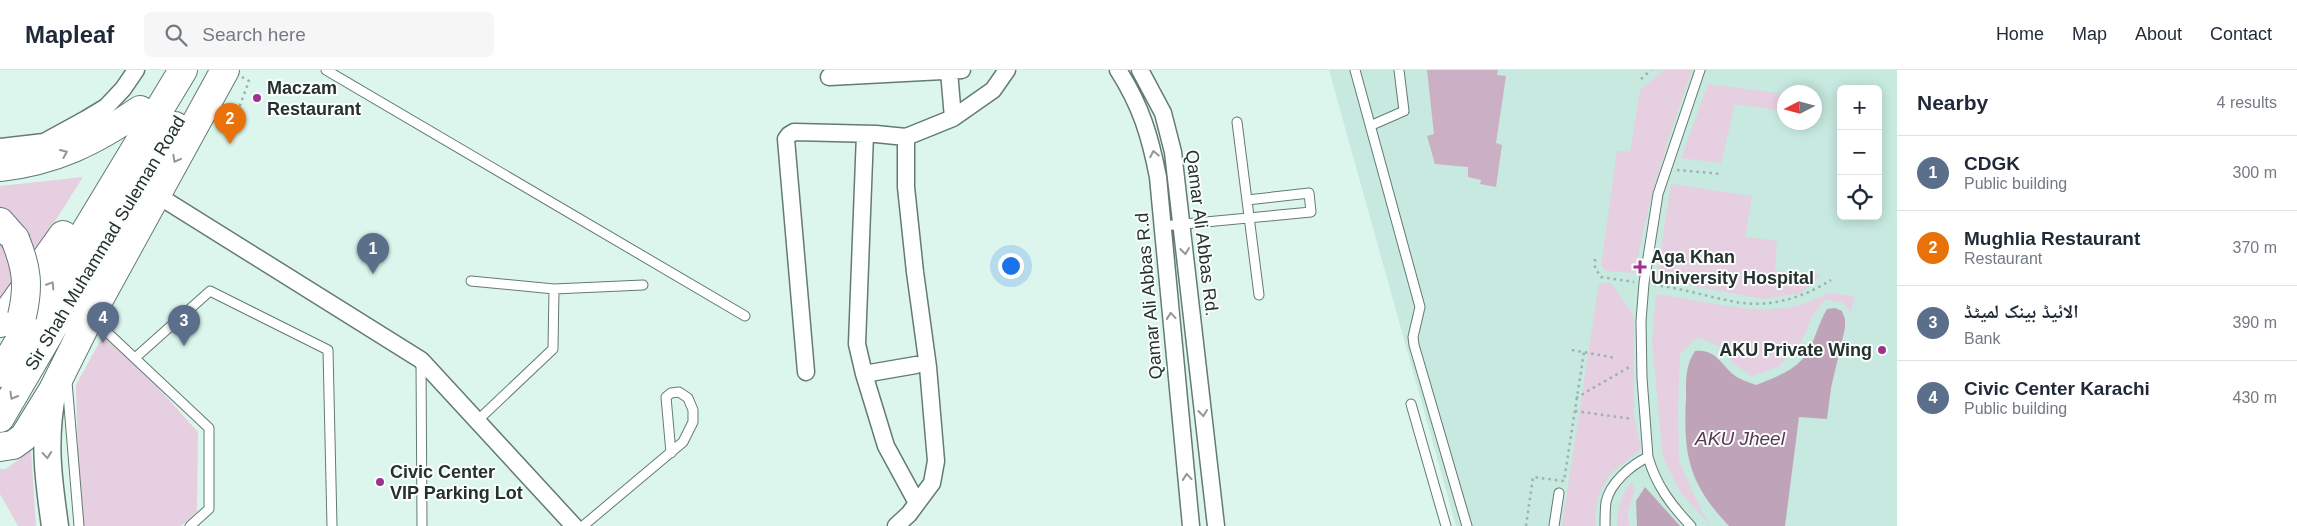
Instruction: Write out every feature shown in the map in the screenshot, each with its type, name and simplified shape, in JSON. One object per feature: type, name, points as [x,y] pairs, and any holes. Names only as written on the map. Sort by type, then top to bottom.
[{"type":"highway","points":[[0,364],[11,320],[165,70]]},
{"type":"highway","name":"Sir Shah Muhammad Suleman Road","points":[[0,372],[182,70]]},
{"type":"highway","name":"Sir Shah Muhammad Suleman Road","points":[[0,418],[116,219],[211,70]]},
{"type":"highway","points":[[0,447],[13,445],[24,437],[53,390],[90,316],[225,70]]},
{"type":"highway","points":[[0,167],[19,165],[63,154],[110,131],[140,110]]},
{"type":"highway","points":[[7,230],[23,259],[27,278],[27,294],[11,320]]},
{"type":"main road","points":[[53,390],[47,417],[46,450],[55,526]]},
{"type":"street","points":[[0,147],[44,142],[86,119],[106,107],[123,89],[136,70]]},
{"type":"street","points":[[806,372],[786,139],[794,132],[906,137],[953,118],[993,90],[1007,70]]},
{"type":"street","name":"Qamar Ali Abbas R.d","points":[[1118,70],[1132,92],[1151,139],[1158,177],[1191,526]]},
{"type":"street","name":"Qamar Ali Abbas Rd.","points":[[1140,70],[1163,113],[1173,152],[1216,526]]},
{"type":"street","points":[[829,77],[956,71],[953,118]]},
{"type":"street","points":[[865,134],[858,344],[864,374],[886,446],[917,503]]},
{"type":"street","points":[[896,526],[932,484],[936,462],[928,367],[906,186],[906,137]]},
{"type":"street","points":[[157,194],[421,360],[574,526]]},
{"type":"street","points":[[864,374],[916,365]]},
{"type":"lane","points":[[326,70],[745,316]]},
{"type":"lane","points":[[1356,70],[1420,307],[1413,336],[1414,345],[1467,526]]},
{"type":"lane","points":[[1372,125],[1404,111],[1399,70]]},
{"type":"lane","points":[[1691,526],[1664,494],[1653,475],[1648,457],[1641,321],[1644,284],[1658,194],[1700,70]]},
{"type":"lane","points":[[1237,122],[1259,295]]},
{"type":"lane","points":[[1163,226],[1311,212],[1310,193],[1247,200]]},
{"type":"lane","points":[[471,281],[554,289],[643,285]]},
{"type":"lane","points":[[477,421],[553,349],[554,289]]},
{"type":"lane","points":[[135,358],[210,291],[328,350],[332,526]]},
{"type":"lane","points":[[90,316],[209,428],[209,509],[190,526]]},
{"type":"lane","points":[[421,360],[422,526]]},
{"type":"lane","points":[[68,362],[67,394],[78,526]]},
{"type":"lane","points":[[583,526],[683,442],[693,422],[693,410],[688,398],[679,392],[671,393],[666,397],[671,452]]},
{"type":"lane","points":[[1411,404],[1446,526]]},
{"type":"lane","points":[[1604,526],[1606,501],[1614,485],[1635,464],[1648,457]]},
{"type":"lane","points":[[1554,526],[1559,493]]},
{"type":"path","points":[[1640,80],[1651,70]]},
{"type":"path","points":[[236,113],[249,81]]},
{"type":"path","points":[[1665,169],[1722,174]]},
{"type":"path","points":[[1596,259],[1595,268],[1601,277],[1673,287],[1732,302],[1761,303],[1787,301],[1810,293],[1831,280]]},
{"type":"path","points":[[1572,350],[1616,358]]},
{"type":"path","points":[[1526,526],[1533,476],[1564,481],[1584,352]]},
{"type":"path","points":[[1576,398],[1633,366]]},
{"type":"path","points":[[1574,411],[1645,421]]},
{"type":"shaded area","name":"Aga Khan University Hospital","points":[[1329,70],[1897,70],[1897,526],[1456,526]]},
{"type":"shaded area","points":[[1427,70],[1498,70],[1497,75],[1506,76],[1496,143],[1502,145],[1496,187],[1480,184],[1481,180],[1468,177],[1468,167],[1435,164],[1427,136],[1434,134]]},
{"type":"shaded area","points":[[1664,70],[1692,70],[1659,170],[1635,273],[1606,271],[1601,266],[1617,151],[1630,152],[1640,90]]},
{"type":"shaded area","points":[[1708,84],[1777,93],[1777,110],[1735,104],[1721,163],[1681,158]]},
{"type":"shaded area","points":[[83,177],[0,308],[0,186]]},
{"type":"shaded area","points":[[1671,184],[1752,196],[1745,237],[1777,241],[1775,271],[1821,275],[1801,293],[1763,299],[1656,279]]},
{"type":"shaded area","points":[[1599,283],[1611,283],[1634,316],[1634,415],[1641,449],[1609,475],[1597,499],[1595,526],[1562,526]]},
{"type":"shaded area","points":[[1827,293],[1854,296],[1851,313],[1844,303],[1826,299],[1813,315],[1799,346],[1778,367],[1752,376],[1733,363],[1721,347],[1698,337],[1680,354],[1679,461],[1702,512],[1711,526],[1680,492],[1663,457],[1652,342],[1656,294],[1744,308],[1766,309],[1787,308],[1808,303]]},
{"type":"shaded area","points":[[106,330],[198,432],[197,512],[181,526],[80,526],[76,385]]},
{"type":"shaded area","points":[[31,450],[36,526],[18,526],[0,494],[0,469],[6,469]]},
{"type":"shaded area","points":[[1631,482],[1635,490],[1628,511],[1629,526],[1617,526],[1620,503]]},
{"type":"water","name":"AKU Jheel","points":[[1835,308],[1842,311],[1845,319],[1845,328],[1831,388],[1827,419],[1799,417],[1785,526],[1729,526],[1705,496],[1691,468],[1685,419],[1686,380],[1692,357],[1695,351],[1713,354],[1736,377],[1756,385],[1770,380],[1801,361],[1809,351],[1827,309]]},
{"type":"water","points":[[1645,487],[1680,526],[1637,526],[1636,501]]},
{"type":"place","name":"Maczam Restaurant","points":[[257,98]]},
{"type":"place","name":"Mughlia Restaurant","points":[[230,144]]},
{"type":"place","name":"Aga Khan University Hospital","points":[[1640,267]]},
{"type":"place","name":"CDGK","points":[[373,274]]},
{"type":"place","name":"Civic Center Karachi","points":[[103,343]]},
{"type":"place","name":"الائیڈ بینک لمیٹڈ","points":[[184,346]]},
{"type":"place","name":"AKU Private Wing","points":[[1882,350]]},
{"type":"place","name":"Civic Center VIP Parking Lot","points":[[380,482]]}]
